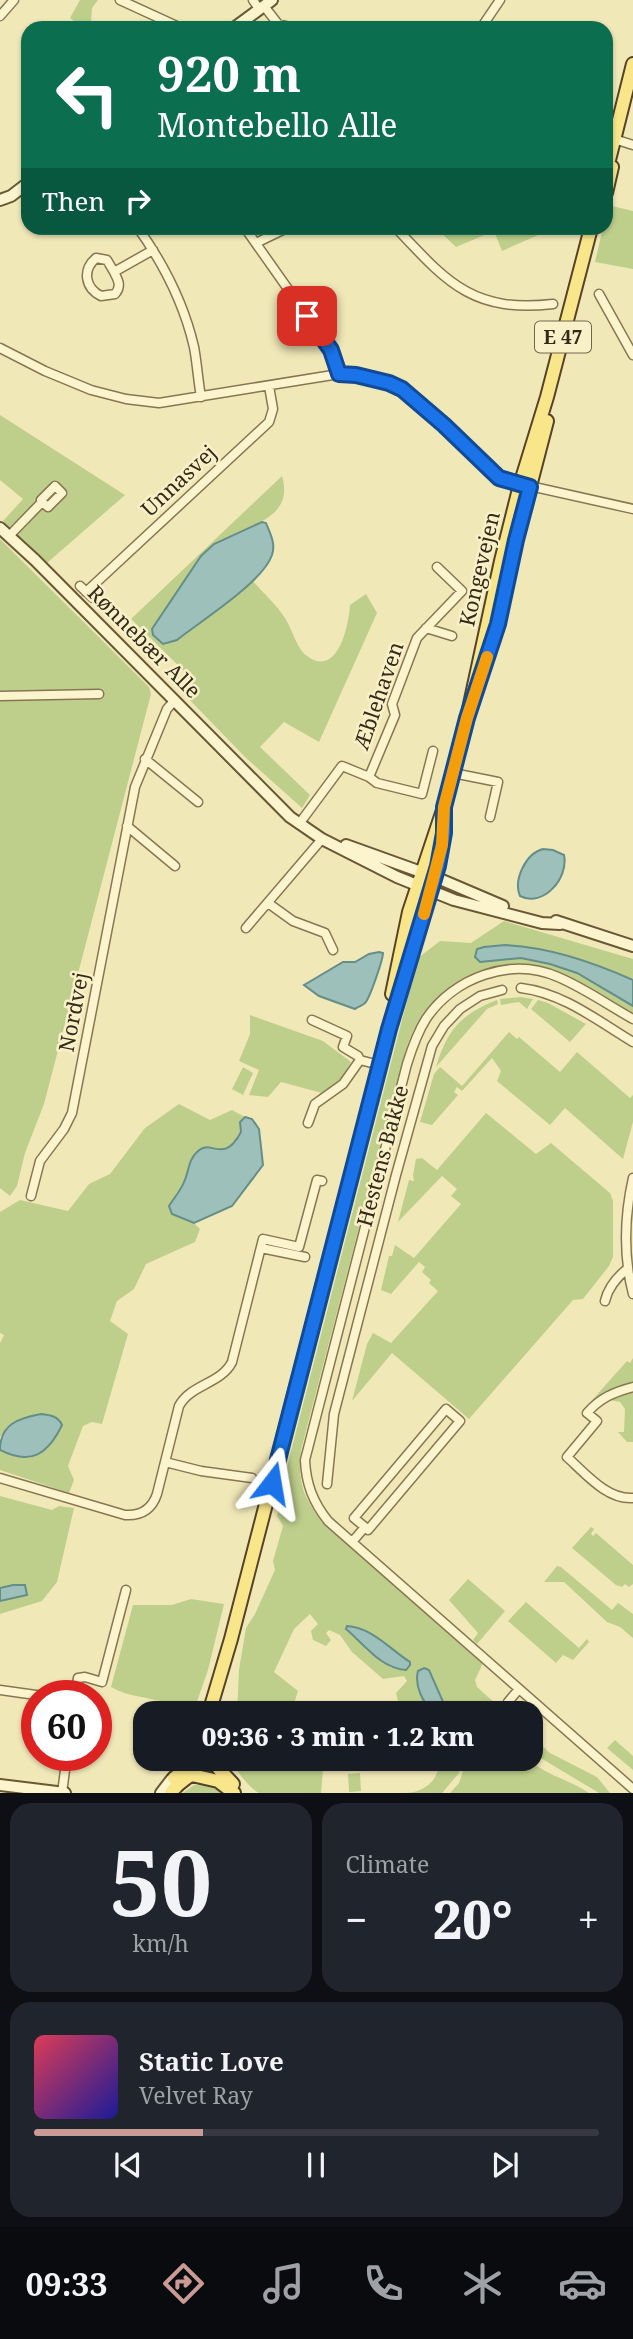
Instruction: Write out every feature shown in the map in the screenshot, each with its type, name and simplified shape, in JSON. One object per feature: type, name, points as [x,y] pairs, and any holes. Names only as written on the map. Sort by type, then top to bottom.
[{"type":"main road","points":[[242,21],[262,4]]},
{"type":"main road","points":[[613,157],[633,64]]},
{"type":"main road","points":[[613,150],[633,87]]},
{"type":"main road","points":[[0,200],[21,188]]},
{"type":"main road","name":"Kongevejen","points":[[213,1701],[396,1006],[467,718],[498,624],[525,486],[589,235]]},
{"type":"main road","name":"Kongevejen","points":[[525,486],[595,235]]},
{"type":"main road","name":"Rønnebær Alle","points":[[0,528],[260,786],[322,839],[345,852],[427,880],[474,905],[542,923],[560,924],[633,946]]},
{"type":"main road","name":"Rønnebær Alle","points":[[301,821],[348,847],[464,896],[550,918],[560,924]]},
{"type":"main road","name":"Kongevejen","points":[[389,1029],[390,1004],[400,954],[427,880]]},
{"type":"main road","points":[[205,1701],[231,1639]]},
{"type":"main road","name":"Kongevejen","points":[[220,1701],[231,1639]]},
{"type":"main road","points":[[161,1793],[183,1771]]},
{"type":"main road","points":[[171,1793],[196,1771]]},
{"type":"main road","points":[[220,1771],[236,1793]]},
{"type":"main road","points":[[174,1778],[192,1775],[218,1781],[236,1793]]},
{"type":"main road","points":[[0,1785],[64,1793]]},
{"type":"street","points":[[0,16],[15,0]]},
{"type":"street","points":[[120,0],[166,21]]},
{"type":"street","points":[[486,21],[500,0]]},
{"type":"street","points":[[262,4],[276,21]]},
{"type":"street","points":[[616,141],[633,145]]},
{"type":"street","points":[[143,235],[153,250],[186,318],[201,397]]},
{"type":"street","points":[[250,235],[331,350],[339,374]]},
{"type":"street","points":[[256,243],[273,235]]},
{"type":"street","points":[[403,235],[440,274],[469,292],[502,304],[525,307],[554,304]]},
{"type":"street","points":[[114,272],[153,250]]},
{"type":"street","points":[[96,258],[107,260],[114,272],[120,284],[115,294],[101,296],[90,289],[86,275],[96,258]]},
{"type":"street","points":[[599,295],[630,342],[633,355]]},
{"type":"street","points":[[0,348],[92,390],[127,399],[159,403],[339,374],[389,383],[402,389],[427,409],[499,478],[633,509]]},
{"type":"street","name":"Unnasvej","points":[[86,592],[269,422],[273,409],[269,386]]},
{"type":"street","points":[[9,536],[43,502]]},
{"type":"street","name":"Æblehaven","points":[[369,777],[395,715],[392,705],[417,638],[462,591],[437,567]]},
{"type":"street","name":"Æblehaven","points":[[426,628],[452,636]]},
{"type":"street","points":[[0,696],[99,694]]},
{"type":"street","name":"Nordvej","points":[[31,1196],[40,1161],[64,1129],[72,1113],[135,788],[167,709],[175,699]]},
{"type":"street","name":"Æblehaven","points":[[301,821],[342,766],[377,783],[422,794],[433,751]]},
{"type":"street","points":[[145,759],[198,802]]},
{"type":"street","points":[[453,773],[498,782],[490,817]]},
{"type":"street","points":[[127,826],[175,866]]},
{"type":"street","points":[[246,928],[322,839]]},
{"type":"street","points":[[268,903],[293,921],[326,933],[333,950]]},
{"type":"street","points":[[629,1790],[320,1511],[308,1486],[305,1460],[406,1069],[419,1031],[436,1006],[458,987],[488,973],[523,969],[558,976],[633,1019]]},
{"type":"street","points":[[521,988],[559,998],[633,1042]]},
{"type":"street","name":"Hestens Bakke","points":[[327,1484],[334,1413],[424,1072],[437,1035],[451,1017],[469,1002],[502,990]]},
{"type":"street","points":[[592,1017],[601,1001]]},
{"type":"street","points":[[312,1020],[347,1036],[343,1047],[360,1060],[379,1065]]},
{"type":"street","points":[[308,1123],[314,1104],[342,1084],[360,1060]]},
{"type":"street","name":"Hestens Bakke","points":[[406,1069],[424,1072]]},
{"type":"street","points":[[633,1178],[625,1245],[633,1294]]},
{"type":"street","points":[[0,1478],[132,1516],[146,1511],[155,1500],[183,1399],[188,1393],[223,1374],[232,1362],[263,1239],[299,1247],[317,1180],[322,1181]]},
{"type":"street","name":"Hestens Bakke","points":[[360,1246],[377,1249]]},
{"type":"street","points":[[261,1248],[305,1257]]},
{"type":"street","points":[[605,1301],[607,1291],[627,1269]]},
{"type":"street","points":[[633,1387],[606,1396],[594,1405],[587,1413],[597,1422],[566,1457],[611,1494],[624,1499],[633,1498]]},
{"type":"street","points":[[318,1407],[334,1413]]},
{"type":"street","points":[[446,1409],[460,1421],[368,1530],[365,1527],[354,1518],[446,1409]]},
{"type":"street","points":[[165,1462],[201,1471],[252,1478]]},
{"type":"street","points":[[352,1542],[365,1527]]},
{"type":"street","points":[[103,1680],[126,1590]]},
{"type":"street","points":[[79,1680],[85,1677],[95,1680]]},
{"type":"street","points":[[509,1701],[519,1689]]},
{"type":"street","points":[[0,1690],[21,1693]]},
{"type":"street","points":[[64,1793],[66,1771]]},
{"type":"green space","points":[[80,0],[98,0],[92,8],[91,21],[74,21],[70,18]]},
{"type":"green space","points":[[613,206],[633,211],[633,269],[595,262],[601,235],[613,235]]},
{"type":"green space","points":[[443,235],[484,235],[456,247]]},
{"type":"green space","points":[[496,235],[538,235],[502,251]]},
{"type":"green space","points":[[0,415],[125,495],[47,563],[3,521],[23,499],[0,480]]},
{"type":"green space","points":[[282,476],[284,493],[280,506],[258,523],[215,544],[203,554],[189,574],[179,598],[177,640],[253,581],[282,613],[303,653],[318,661],[327,660],[340,646],[350,605],[366,594],[377,613],[319,742],[284,722],[260,747],[310,795],[302,808],[245,757],[180,690],[189,676],[131,619]]},
{"type":"green space","points":[[0,539],[149,687],[151,694],[44,1104],[25,1153],[17,1186],[10,1196],[0,1188]]},
{"type":"green space","points":[[504,921],[633,959],[633,980],[619,974],[477,950],[475,957],[480,962],[521,958],[577,973],[633,1006],[633,1013],[563,974],[527,965],[507,965],[465,977],[437,997],[423,1015],[408,1044],[389,1110],[301,1450],[300,1473],[303,1490],[323,1524],[483,1663],[475,1680],[477,1687],[493,1701],[443,1701],[432,1677],[416,1677],[424,1701],[398,1701],[396,1693],[407,1681],[404,1676],[383,1679],[352,1652],[340,1635],[329,1630],[326,1633],[331,1640],[326,1646],[313,1640],[311,1631],[318,1624],[310,1614],[294,1629],[274,1672],[298,1691],[295,1701],[238,1701],[239,1670],[246,1628],[275,1570],[273,1561],[283,1526],[277,1516],[289,1459],[418,958],[440,941],[471,943]],"holes":[[[346,1629],[378,1638],[410,1662],[392,1668],[366,1650]]]},
{"type":"green space","points":[[500,999],[533,999],[527,1009],[519,1002],[501,1005]]},
{"type":"green space","points":[[497,1000],[498,1004],[487,1009],[436,1067],[445,1043],[457,1025],[474,1011]]},
{"type":"green space","points":[[538,1000],[586,1024],[570,1042],[531,1009]]},
{"type":"green space","points":[[250,1015],[323,1041],[351,1062],[339,1080],[322,1093],[281,1082],[268,1097],[249,1095],[259,1070],[239,1061],[250,1034]]},
{"type":"green space","points":[[509,1032],[517,1039],[519,1037],[560,1072],[577,1052],[630,1098],[633,1095],[633,1122],[623,1159],[565,1108],[550,1125],[497,1081],[501,1071],[492,1058],[462,1091],[457,1087],[454,1092],[458,1095],[432,1125],[420,1122],[434,1074],[440,1067],[462,1086]]},
{"type":"green space","points":[[243,1067],[253,1073],[243,1095],[232,1089]]},
{"type":"green space","points":[[179,1104],[210,1120],[232,1110],[245,1117],[240,1122],[241,1132],[230,1147],[206,1147],[196,1152],[183,1186],[176,1194],[172,1214],[194,1223],[200,1229],[195,1242],[146,1264],[134,1289],[117,1301],[110,1321],[128,1334],[102,1424],[92,1422],[83,1426],[68,1466],[74,1480],[69,1493],[0,1470],[0,1450],[21,1456],[42,1453],[53,1440],[60,1420],[37,1417],[23,1422],[2,1434],[0,1438],[0,1343],[4,1335],[0,1333],[0,1212],[20,1200],[68,1211],[89,1184],[110,1174],[145,1128]]},
{"type":"green space","points":[[486,1113],[536,1154],[551,1143],[610,1193],[613,1201],[613,1257],[609,1266],[583,1299],[573,1300],[469,1419],[392,1353],[352,1401],[367,1344],[373,1333],[391,1343],[438,1291],[429,1283],[431,1280],[422,1272],[425,1267],[419,1262],[391,1294],[381,1290],[389,1256],[392,1256],[395,1245],[414,1258],[461,1204],[451,1196],[457,1189],[442,1176],[398,1222],[409,1180],[414,1181],[416,1159],[422,1158],[437,1170]]},
{"type":"green space","points":[[633,1358],[633,1442],[627,1442],[618,1432],[624,1432],[625,1409],[620,1402],[610,1400],[594,1412],[585,1408],[627,1361],[630,1363]]},
{"type":"green space","points":[[0,1496],[52,1510],[59,1506],[74,1508],[57,1582],[42,1601],[0,1614],[0,1601],[27,1594],[0,1588]]},
{"type":"green space","points":[[591,1527],[594,1529],[591,1534],[593,1536],[596,1533],[633,1565],[633,1584],[629,1587],[625,1584],[622,1587],[616,1585],[572,1548]]},
{"type":"green space","points":[[557,1566],[612,1610],[618,1603],[633,1614],[633,1638],[620,1627],[607,1622],[564,1582],[544,1582]]},
{"type":"green space","points":[[468,1579],[505,1611],[477,1644],[473,1640],[478,1633],[449,1600]]},
{"type":"green space","points":[[191,1599],[224,1604],[208,1670],[197,1701],[159,1701],[112,1687],[133,1605],[172,1605]]},
{"type":"green space","points":[[526,1602],[579,1648],[587,1639],[589,1642],[573,1660],[563,1655],[556,1663],[508,1621]]},
{"type":"green space","points":[[615,1740],[633,1756],[633,1770],[607,1748]]},
{"type":"green space","points":[[543,1747],[597,1777],[610,1793],[599,1793],[543,1759]]},
{"type":"green space","points":[[543,1769],[589,1793],[450,1793],[459,1783],[463,1771]]},
{"type":"green space","points":[[238,1771],[323,1771],[321,1793],[259,1793]]},
{"type":"green space","points":[[460,1771],[442,1793],[406,1793],[425,1787],[437,1773]]},
{"type":"green space","points":[[360,1773],[361,1791],[349,1792],[348,1774]]},
{"type":"green space","points":[[205,1783],[225,1793],[183,1793],[194,1785]]},
{"type":"water","points":[[262,522],[266,523],[273,543],[272,555],[266,566],[244,589],[215,612],[177,640],[163,644],[153,635],[152,629],[201,556],[214,544]]},
{"type":"water","points":[[543,849],[564,855],[562,873],[552,889],[545,894],[529,899],[520,896],[518,882],[522,868],[531,856]]},
{"type":"water","points":[[505,945],[570,956],[633,980],[633,1006],[577,973],[550,964],[521,958],[480,962],[475,957],[477,949]]},
{"type":"water","points":[[379,952],[383,953],[370,994],[365,1004],[355,1009],[319,996],[304,985],[343,962],[355,962]]},
{"type":"water","points":[[245,1117],[252,1119],[259,1129],[263,1165],[232,1206],[194,1223],[172,1214],[169,1206],[183,1185],[194,1155],[202,1148],[223,1149],[235,1142],[241,1132],[240,1122]]},
{"type":"water","points":[[41,1414],[56,1418],[62,1425],[44,1450],[30,1457],[21,1457],[0,1450],[7,1428],[18,1420]]},
{"type":"water","points":[[25,1585],[27,1595],[0,1601],[0,1588]]},
{"type":"water","points":[[347,1626],[364,1630],[410,1662],[410,1665],[406,1670],[388,1665],[346,1629]]},
{"type":"water","points":[[424,1668],[429,1670],[443,1701],[424,1701],[418,1688],[418,1671]]},
{"type":"slow traffic","points":[[424,914],[442,845],[444,807],[467,718],[487,657]]},
{"type":"route","points":[[272,1483],[389,1029],[438,866],[444,833],[444,807],[467,718],[498,624],[530,487],[499,478],[402,389],[356,375],[339,374],[336,359],[307,316]]}]
